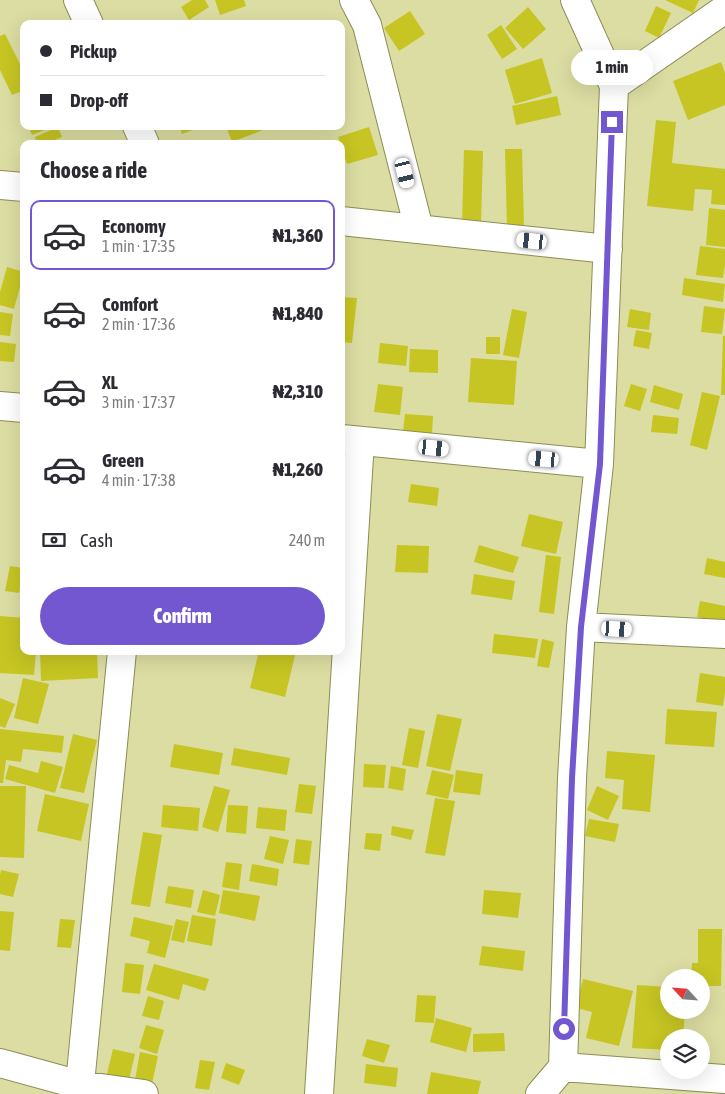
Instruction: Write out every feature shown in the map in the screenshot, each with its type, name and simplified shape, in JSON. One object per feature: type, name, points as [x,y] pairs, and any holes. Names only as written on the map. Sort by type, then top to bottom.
[{"type":"street","points":[[78,0],[87,20]]},
{"type":"street","points":[[354,0],[367,25],[419,229]]},
{"type":"street","points":[[540,1094],[563,1068],[572,778],[581,627],[600,464],[614,86],[575,0]]},
{"type":"street","points":[[614,86],[725,9]]},
{"type":"street","points":[[0,185],[20,187]]},
{"type":"street","points":[[345,221],[608,249]]},
{"type":"street","points":[[0,406],[20,408]]},
{"type":"street","points":[[345,563],[351,440],[600,464]]},
{"type":"street","points":[[581,627],[725,634]]},
{"type":"street","points":[[80,1090],[122,655]]},
{"type":"street","points":[[319,1094],[340,655]]},
{"type":"street","points":[[0,1063],[80,1090],[144,1094]]},
{"type":"street","points":[[563,1068],[725,1079]]},
{"type":"building","points":[[192,0],[205,0],[209,7],[189,20],[181,7]]},
{"type":"building","points":[[215,0],[244,0],[246,6],[220,15]]},
{"type":"building","points":[[665,0],[699,0],[693,13]]},
{"type":"building","points":[[656,6],[671,13],[659,38],[645,31]]},
{"type":"building","points":[[528,7],[546,29],[523,49],[505,28]]},
{"type":"building","points":[[410,11],[425,34],[399,51],[384,28]]},
{"type":"building","points":[[501,25],[517,49],[502,59],[487,35]]},
{"type":"building","points":[[5,34],[20,64],[20,92],[12,95],[0,70],[0,36]]},
{"type":"building","points":[[542,58],[552,93],[515,104],[505,70]]},
{"type":"building","points":[[721,62],[725,73],[725,105],[688,120],[673,81]]},
{"type":"building","points":[[557,96],[561,115],[516,125],[512,106]]},
{"type":"building","points":[[656,120],[676,122],[672,163],[725,169],[725,205],[711,204],[712,190],[695,189],[693,211],[647,206]]},
{"type":"building","points":[[369,127],[378,155],[347,164],[345,140],[339,140],[338,137]]},
{"type":"building","points":[[30,130],[45,130],[32,135]]},
{"type":"building","points":[[51,130],[59,130],[62,137],[55,140],[36,140],[35,137]]},
{"type":"building","points":[[180,130],[192,130],[182,134]]},
{"type":"building","points":[[228,130],[263,130],[237,140],[231,140]]},
{"type":"building","points":[[505,149],[522,149],[524,227],[507,228]]},
{"type":"building","points":[[464,150],[483,151],[481,224],[462,224]]},
{"type":"building","points":[[709,208],[725,210],[725,247],[706,245]]},
{"type":"building","points":[[700,246],[725,249],[723,278],[696,275]]},
{"type":"building","points":[[7,267],[20,271],[20,287],[14,309],[0,305],[0,292]]},
{"type":"building","points":[[684,278],[725,284],[723,302],[682,295]]},
{"type":"building","points":[[345,297],[357,298],[352,343],[345,342]]},
{"type":"building","points":[[704,306],[725,309],[722,334],[701,332]]},
{"type":"building","points":[[512,309],[527,312],[519,358],[503,355]]},
{"type":"building","points":[[630,309],[651,313],[649,330],[627,327]]},
{"type":"building","points":[[0,312],[13,314],[10,336],[0,335]]},
{"type":"building","points":[[636,330],[652,333],[649,349],[633,346]]},
{"type":"building","points":[[723,336],[725,336],[725,395],[721,395]]},
{"type":"building","points":[[486,337],[500,337],[500,354],[486,354]]},
{"type":"building","points":[[0,342],[16,344],[14,362],[0,361]]},
{"type":"building","points":[[380,343],[408,346],[406,366],[378,363]]},
{"type":"building","points":[[410,349],[438,350],[438,373],[409,372]]},
{"type":"building","points":[[471,358],[517,361],[514,405],[468,402]]},
{"type":"building","points":[[378,384],[403,387],[400,415],[374,412]]},
{"type":"building","points":[[631,384],[647,389],[640,411],[624,406]]},
{"type":"building","points":[[654,385],[683,394],[679,410],[650,402]]},
{"type":"building","points":[[702,392],[720,396],[707,450],[690,445]]},
{"type":"building","points":[[405,414],[433,416],[432,434],[403,432]]},
{"type":"building","points":[[653,415],[679,418],[677,434],[651,432]]},
{"type":"building","points":[[411,484],[439,488],[437,506],[408,502]]},
{"type":"building","points":[[529,514],[563,522],[556,554],[521,546]]},
{"type":"building","points":[[397,545],[429,546],[428,573],[395,572]]},
{"type":"building","points":[[479,545],[519,557],[513,573],[474,562]]},
{"type":"building","points":[[546,555],[561,557],[554,614],[539,612]]},
{"type":"building","points":[[707,558],[725,562],[725,578],[704,574]]},
{"type":"building","points":[[10,566],[20,568],[19,593],[5,591]]},
{"type":"building","points":[[474,574],[515,581],[512,600],[471,594]]},
{"type":"building","points":[[700,601],[725,606],[725,622],[697,617]]},
{"type":"building","points":[[0,616],[20,618],[20,655],[36,655],[34,675],[0,673]]},
{"type":"building","points":[[494,634],[538,639],[535,658],[492,653]]},
{"type":"building","points":[[542,639],[554,642],[549,668],[537,666]]},
{"type":"building","points":[[40,655],[97,655],[98,678],[41,681]]},
{"type":"building","points":[[258,655],[295,655],[285,697],[250,688]]},
{"type":"building","points":[[700,673],[725,677],[723,706],[696,702]]},
{"type":"building","points":[[23,678],[49,684],[38,724],[14,718]]},
{"type":"building","points":[[0,698],[15,704],[5,728],[0,726]]},
{"type":"building","points":[[667,709],[717,712],[714,747],[665,744]]},
{"type":"building","points":[[437,714],[462,719],[450,771],[426,766]]},
{"type":"building","points":[[409,728],[425,731],[418,768],[402,765]]},
{"type":"building","points":[[0,729],[64,736],[62,753],[23,749],[21,762],[6,760],[3,783],[0,783]]},
{"type":"building","points":[[73,734],[97,740],[84,793],[60,788]]},
{"type":"building","points":[[174,744],[223,753],[219,775],[170,767]]},
{"type":"building","points":[[234,748],[290,758],[287,775],[231,765]]},
{"type":"building","points":[[607,751],[655,755],[650,812],[622,809],[624,780],[605,778]]},
{"type":"building","points":[[41,761],[63,767],[55,793],[5,779],[9,765],[38,773]]},
{"type":"building","points":[[364,764],[386,765],[384,788],[363,787]]},
{"type":"building","points":[[391,766],[406,769],[403,791],[388,788]]},
{"type":"building","points":[[432,770],[454,775],[448,799],[426,794]]},
{"type":"building","points":[[456,770],[483,774],[480,795],[453,792]]},
{"type":"building","points":[[299,784],[316,786],[312,814],[295,812]]},
{"type":"building","points":[[0,786],[26,786],[24,858],[0,857]]},
{"type":"building","points":[[214,786],[230,790],[218,832],[202,827]]},
{"type":"building","points":[[597,786],[619,796],[608,820],[587,810]]},
{"type":"building","points":[[45,794],[89,804],[81,841],[37,831]]},
{"type":"building","points":[[435,798],[455,801],[445,856],[425,853]]},
{"type":"building","points":[[163,805],[200,808],[198,831],[161,827]]},
{"type":"building","points":[[228,805],[248,806],[246,834],[226,832]]},
{"type":"building","points":[[258,807],[287,810],[285,831],[256,828]]},
{"type":"building","points":[[589,819],[619,824],[615,842],[585,836]]},
{"type":"building","points":[[392,826],[414,830],[411,840],[391,835]]},
{"type":"building","points":[[143,832],[162,835],[150,907],[131,904]]},
{"type":"building","points":[[366,833],[382,834],[380,851],[364,849]]},
{"type":"building","points":[[270,836],[289,840],[283,864],[264,859]]},
{"type":"building","points":[[296,839],[312,841],[309,865],[293,863]]},
{"type":"building","points":[[226,862],[242,864],[239,890],[222,887]]},
{"type":"building","points":[[252,864],[279,869],[277,886],[249,881]]},
{"type":"building","points":[[1,870],[19,874],[13,897],[0,894]]},
{"type":"building","points":[[168,886],[194,890],[191,908],[165,903]]},
{"type":"building","points":[[203,890],[220,895],[215,916],[197,912]]},
{"type":"building","points":[[223,890],[260,896],[255,921],[219,913]]},
{"type":"building","points":[[484,890],[521,893],[518,918],[482,914]]},
{"type":"building","points":[[0,911],[14,912],[10,951],[0,950]]},
{"type":"building","points":[[192,915],[216,919],[212,946],[187,941]]},
{"type":"building","points":[[134,917],[173,926],[165,958],[147,953],[150,941],[130,936]]},
{"type":"building","points":[[60,919],[75,920],[71,948],[57,947]]},
{"type":"building","points":[[176,919],[189,922],[184,943],[171,940]]},
{"type":"building","points":[[698,929],[722,929],[721,986],[710,986],[710,969],[692,969],[692,963],[698,963]]},
{"type":"building","points":[[482,946],[525,951],[523,971],[479,965]]},
{"type":"building","points":[[125,963],[144,965],[140,994],[122,992]]},
{"type":"building","points":[[154,964],[209,979],[205,991],[183,984],[179,1000],[146,990]]},
{"type":"building","points":[[583,979],[633,991],[619,1046],[586,1038],[592,1012],[576,1008]]},
{"type":"building","points":[[637,985],[660,986],[660,1019],[684,1019],[684,1029],[660,1029],[660,1050],[632,1048]]},
{"type":"building","points":[[417,995],[436,996],[434,1023],[415,1022]]},
{"type":"building","points":[[148,996],[164,1001],[159,1020],[142,1016]]},
{"type":"building","points":[[436,1018],[472,1028],[466,1052],[430,1042]]},
{"type":"building","points":[[146,1025],[164,1030],[157,1054],[139,1048]]},
{"type":"building","points":[[504,1033],[505,1051],[473,1052],[473,1034]]},
{"type":"building","points":[[367,1039],[390,1045],[384,1063],[362,1056]]},
{"type":"building","points":[[113,1049],[135,1054],[128,1084],[106,1078]]},
{"type":"building","points":[[140,1052],[158,1056],[152,1084],[135,1080]]},
{"type":"building","points":[[200,1060],[215,1062],[209,1090],[195,1088]]},
{"type":"building","points":[[226,1063],[245,1070],[239,1085],[221,1078]]},
{"type":"building","points":[[366,1064],[398,1068],[396,1087],[364,1083]]},
{"type":"building","points":[[431,1072],[481,1081],[478,1094],[427,1094]]},
{"type":"route","points":[[564,1029],[572,778],[581,627],[600,464],[612,122]]}]
